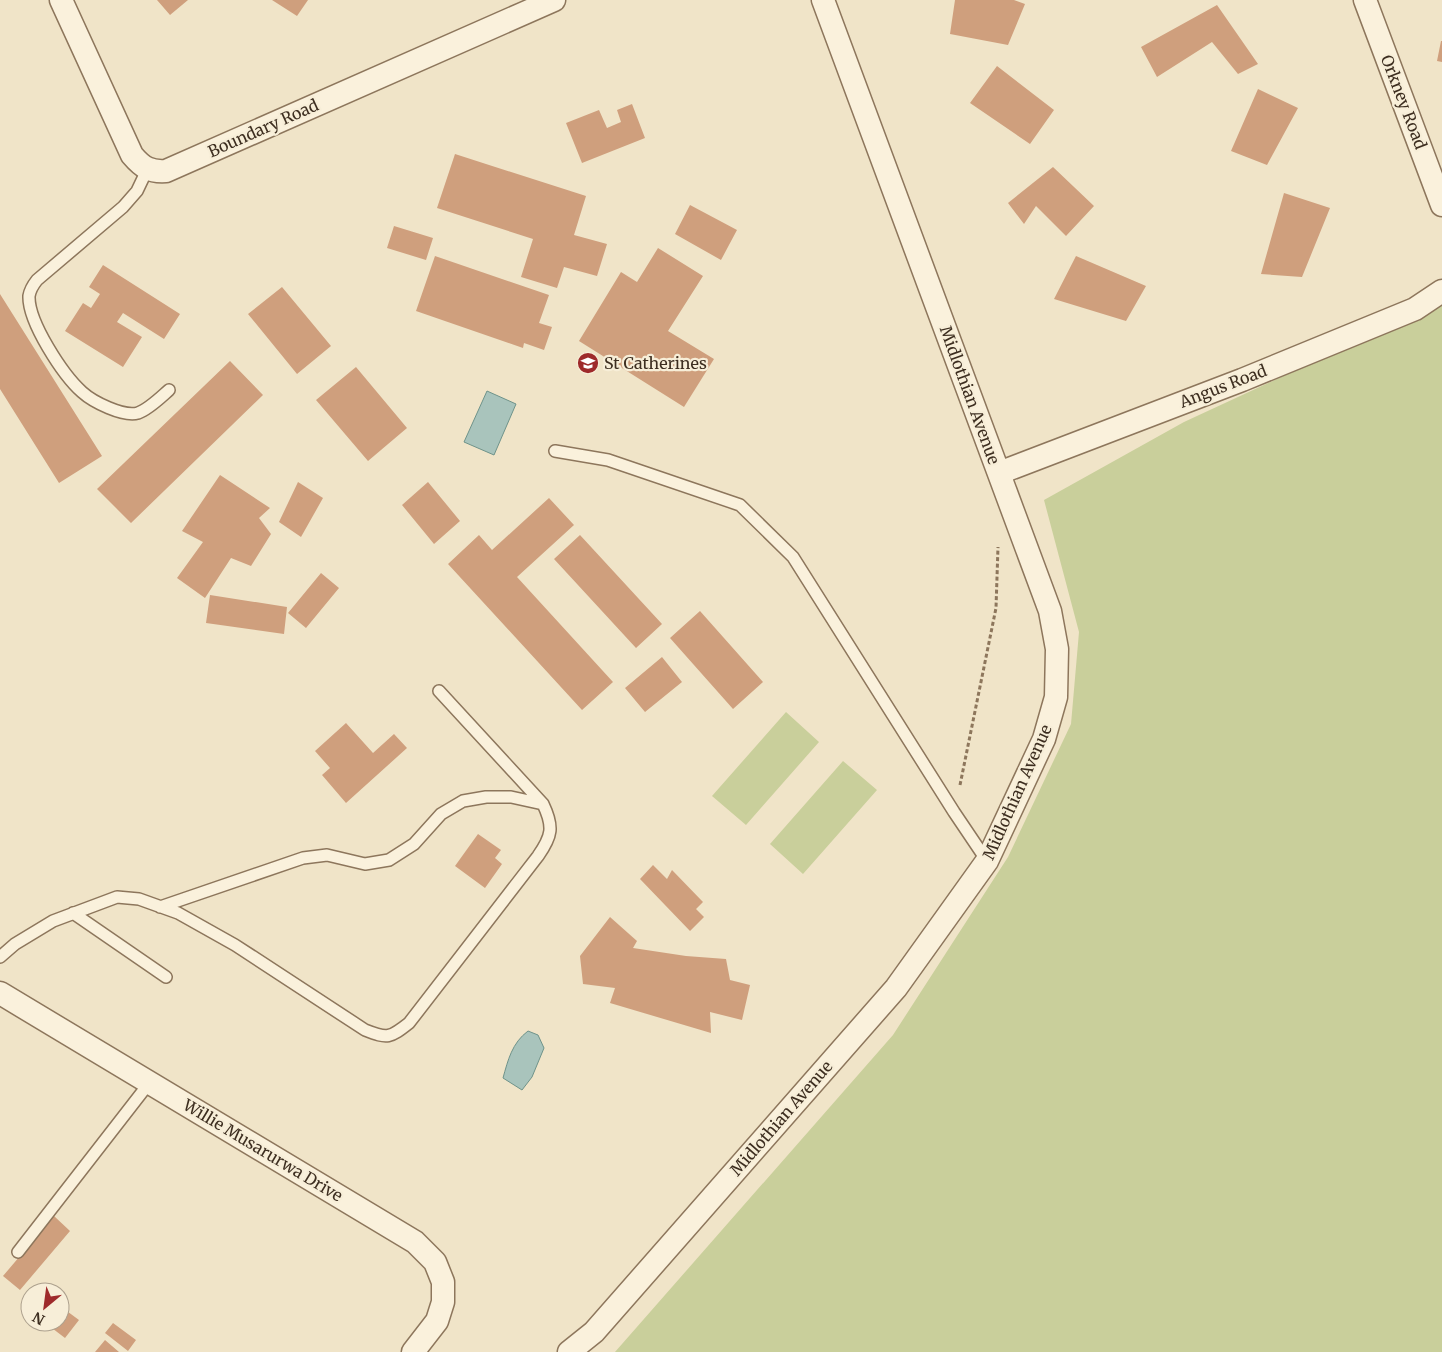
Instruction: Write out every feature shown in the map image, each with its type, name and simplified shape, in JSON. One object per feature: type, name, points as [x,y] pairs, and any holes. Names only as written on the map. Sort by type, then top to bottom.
[{"type":"street","points":[[61,0],[132,155],[147,170]]},
{"type":"street","name":"Boundary Road","points":[[147,170],[166,170],[554,0]]},
{"type":"street","name":"Midlothian Avenue","points":[[569,1352],[594,1332],[896,988],[987,861],[1044,739],[1056,698],[1056,649],[1050,611],[823,0]]},
{"type":"street","name":"Orkney Road","points":[[1365,0],[1442,205]]},
{"type":"street","name":"Angus Road","points":[[999,473],[1242,380],[1415,309],[1442,291]]},
{"type":"street","name":"Willie Musarurwa Drive","points":[[0,993],[415,1242],[435,1262],[443,1282],[443,1302],[436,1320],[413,1352]]},
{"type":"lane","points":[[147,170],[137,191],[123,207],[37,280],[31,288],[29,295],[34,321],[44,341],[61,367],[82,393],[106,408],[137,413],[169,390]]},
{"type":"lane","points":[[555,450],[608,460],[740,505],[793,557],[987,861]]},
{"type":"lane","points":[[0,957],[14,944],[45,925],[73,913],[118,897],[140,900],[178,913],[235,945],[365,1030],[382,1037],[390,1036],[409,1023],[547,843],[551,825],[543,804],[439,691]]},
{"type":"lane","points":[[160,907],[303,858],[327,855],[365,864],[388,860],[414,844],[441,814],[462,801],[486,797],[511,797],[543,804]]},
{"type":"lane","points":[[73,913],[166,977]]},
{"type":"lane","points":[[18,1252],[150,1082]]},
{"type":"path","points":[[954,812],[996,608],[998,540]]},
{"type":"green space","points":[[1442,297],[1442,1352],[615,1352],[893,1035],[1008,857],[1071,724],[1079,632],[1044,500],[1184,422],[1417,314]]},
{"type":"green space","points":[[786,712],[819,742],[746,825],[712,796]]},
{"type":"green space","points":[[843,761],[877,790],[803,874],[770,844]]},
{"type":"water","points":[[487,391],[516,404],[494,455],[464,442]]},
{"type":"water","points":[[528,1031],[538,1035],[544,1048],[532,1077],[522,1090],[503,1078],[514,1046]]},
{"type":"building","points":[[157,0],[188,0],[170,15]]},
{"type":"building","points":[[272,0],[308,0],[297,16]]},
{"type":"building","points":[[955,0],[1014,0],[1025,4],[1008,45],[950,34]]},
{"type":"building","points":[[1217,5],[1258,64],[1238,74],[1212,42],[1157,77],[1141,47]]},
{"type":"building","points":[[1442,41],[1442,62],[1437,61]]},
{"type":"building","points":[[997,66],[1054,110],[1030,144],[970,103]]},
{"type":"building","points":[[1258,89],[1298,108],[1267,165],[1231,151]]},
{"type":"building","points":[[632,104],[645,138],[582,163],[566,123],[599,110],[607,128],[621,122],[617,110]]},
{"type":"building","points":[[455,154],[586,196],[574,235],[607,244],[597,276],[564,267],[557,288],[521,277],[533,239],[437,208]]},
{"type":"building","points":[[1053,167],[1094,206],[1066,236],[1036,206],[1024,224],[1008,203]]},
{"type":"building","points":[[1284,193],[1330,208],[1302,277],[1261,274]]},
{"type":"building","points":[[690,205],[737,230],[721,260],[675,234]]},
{"type":"building","points":[[394,226],[433,238],[426,260],[387,248]]},
{"type":"building","points":[[658,248],[703,276],[668,331],[714,359],[684,407],[579,341],[621,272],[637,282]]},
{"type":"building","points":[[435,256],[549,295],[539,323],[552,327],[544,350],[524,343],[523,348],[416,311]]},
{"type":"building","points":[[1076,256],[1146,286],[1126,321],[1054,299]]},
{"type":"building","points":[[103,265],[180,314],[164,339],[123,313],[117,322],[142,337],[123,367],[65,331],[83,303],[91,308],[100,294],[89,287]]},
{"type":"building","points":[[282,287],[331,346],[297,374],[248,314]]},
{"type":"building","points":[[0,294],[102,456],[59,483],[0,389]]},
{"type":"building","points":[[230,361],[263,395],[131,523],[97,489]]},
{"type":"building","points":[[356,367],[407,428],[368,461],[316,400]]},
{"type":"building","points":[[220,475],[270,508],[259,518],[271,534],[251,566],[231,558],[205,598],[177,578],[203,542],[182,531]]},
{"type":"building","points":[[298,482],[323,498],[301,537],[279,522]]},
{"type":"building","points":[[428,482],[460,521],[434,544],[402,505]]},
{"type":"building","points":[[549,498],[574,525],[517,577],[613,682],[582,710],[448,564],[479,535],[492,550]]},
{"type":"building","points":[[580,535],[662,624],[636,648],[554,559]]},
{"type":"building","points":[[321,573],[339,588],[306,628],[288,613]]},
{"type":"building","points":[[210,595],[287,607],[284,634],[206,623]]},
{"type":"building","points":[[700,611],[763,682],[733,709],[670,638]]},
{"type":"building","points":[[662,657],[682,682],[645,712],[625,688]]},
{"type":"building","points":[[346,723],[373,753],[394,734],[407,748],[346,803],[322,775],[330,768],[315,751]]},
{"type":"building","points":[[478,834],[501,850],[495,858],[502,864],[485,888],[455,866]]},
{"type":"building","points":[[653,865],[667,879],[672,870],[703,902],[696,909],[704,917],[690,931],[640,879]]},
{"type":"building","points":[[610,917],[637,941],[633,948],[686,956],[726,959],[730,980],[750,985],[742,1020],[710,1012],[711,1033],[610,1003],[615,988],[583,984],[580,956]]},
{"type":"building","points":[[54,1216],[70,1231],[27,1282],[20,1282],[20,1290],[3,1276]]},
{"type":"building","points":[[70,1313],[79,1320],[70,1332]]},
{"type":"building","points":[[113,1323],[136,1340],[128,1351],[105,1333]]},
{"type":"building","points":[[57,1332],[70,1332],[65,1338]]},
{"type":"building","points":[[105,1340],[119,1352],[95,1352]]},
{"type":"place","name":"St Catherines","points":[[588,363]]}]
